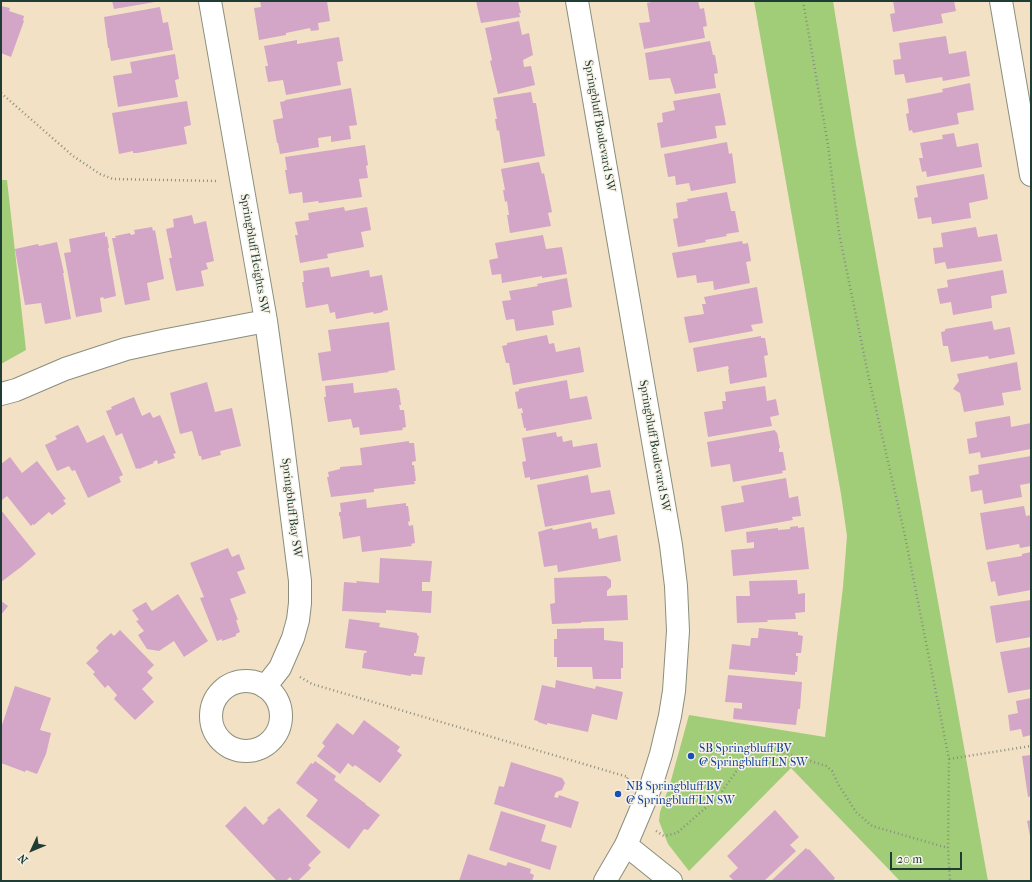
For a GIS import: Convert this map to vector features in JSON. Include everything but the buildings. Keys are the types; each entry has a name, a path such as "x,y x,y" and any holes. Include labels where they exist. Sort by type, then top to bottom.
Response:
{"street":[{"name":"Springbluff Heights SW","path":"6,396 65,369 126,349 266,321 210,1"},
{"name":"Springbluff Boulevard SW","path":"577,1 671,545 676,586 678,631 674,691 661,754 651,786 638,818 626,845 605,881"},
{"path":"1001,1 1031,175"},
{"name":"Springbluff Bay SW","path":"265,687 280,668 290,647 298,620 300,603 300,581 282,430 266,321"},
{"path":"626,845 670,881"}],"path":[{"path":"803,1 828,145 839,233 868,374 905,536 949,759 948,848 950,881"},
{"path":"1,93 74,156 100,174 113,179 241,181"},
{"path":"280,668 312,684 628,777 625,785"},
{"path":"638,818 664,836 676,833 718,797 738,769 751,742 826,766 832,771 838,784 856,812 872,826 948,848"},
{"path":"949,759 1031,746"}],"green space":[{"path":"754,1 833,1 856,144 988,881 900,881 791,768 689,871 668,844 659,821 660,812 670,784 689,715 825,737 843,587 847,536 841,494"},
{"path":"1,180 7,180 26,350 1,364"}],"place":[{"name":"SB Springbluff BV @ Springbluff LN SW","path":"691,756"},
{"name":"NB Springbluff BV @ Springbluff LN SW","path":"618,794"}]}
